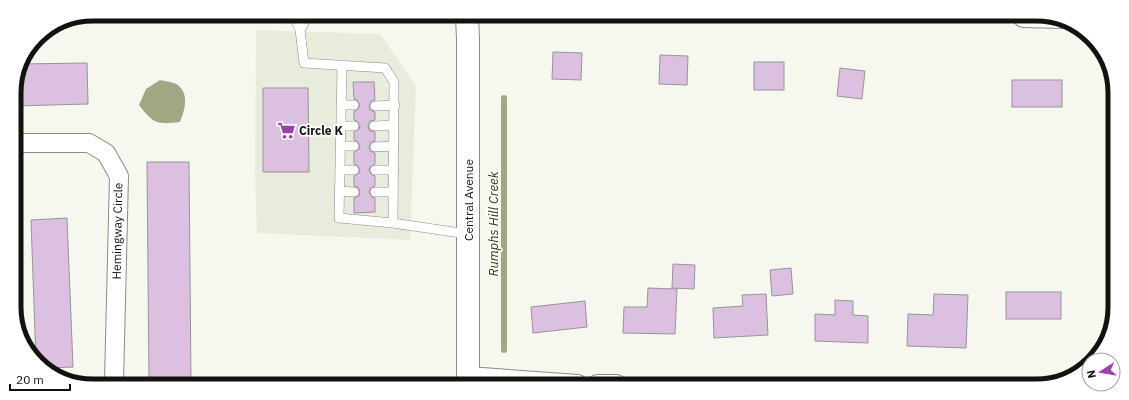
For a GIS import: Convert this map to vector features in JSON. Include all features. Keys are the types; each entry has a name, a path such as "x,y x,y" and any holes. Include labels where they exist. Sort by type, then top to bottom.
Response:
{"street":[{"name":"Central Avenue","path":"467,21 468,379"},
{"name":"Hemingway Circle","path":"21,143 88,143 106,153 118,176 114,379"}],"lane":[{"path":"296,21 300,30 304,64 385,68 394,82 393,223"},
{"path":"300,30 305,21"},
{"path":"342,66 339,218 393,223 467,234"},
{"path":"341,105 354,105"},
{"path":"375,106 395,105"},
{"path":"374,126 394,125"},
{"path":"341,126 354,126"},
{"path":"340,146 354,146"},
{"path":"375,147 394,146"},
{"path":"340,170 354,170"},
{"path":"375,170 394,170"},
{"path":"340,191 354,192"},
{"path":"375,192 393,192"}],"shaded area":[{"path":"256,30 380,34 416,86 410,240 257,233 255,173"},
{"path":"160,80 176,84 180,87 185,96 185,107 180,122 160,123 148,116 139,105 146,89"}],"building":[{"path":"553,52 582,53 581,80 552,79"},
{"path":"660,55 688,56 687,85 659,84"},
{"path":"754,62 784,62 784,90 754,90"},
{"path":"87,63 88,104 21,106 21,88 23,74 27,64"},
{"path":"840,68 865,71 862,99 837,96"},
{"path":"1012,80 1062,80 1062,107 1012,107"},
{"name":"Circle K","path":"353,82 374,82 375,100 371,101 369,106 370,110 375,112 375,120 370,121 368,126 369,130 375,132 375,141 371,142 369,147 370,151 375,153 375,164 370,167 369,170 372,175 375,176 375,186 370,189 369,192 372,197 375,198 375,212 354,213 354,198 359,196 360,192 358,187 354,186 354,176 359,173 360,170 357,165 354,164 354,152 359,149 360,146 357,141 354,140 354,132 359,129 360,126 357,121 354,120 354,111 357,110 360,105 357,100 354,99"},
{"name":"Circle K","path":"263,88 308,88 309,172 263,172"},
{"path":"147,162 189,162 191,379 149,379"},
{"path":"67,218 73,367 54,368 45,361 36,351 31,220"},
{"path":"673,264 695,265 694,289 672,288"},
{"path":"791,268 793,294 772,296 770,270"},
{"path":"648,288 677,289 675,334 623,333 624,307 647,307"},
{"path":"1006,292 1061,292 1061,319 1006,319"},
{"path":"766,294 768,335 714,338 713,308 743,306 742,295"},
{"path":"934,294 968,295 966,348 907,346 908,314 933,315"},
{"path":"835,300 853,301 853,315 868,316 868,343 815,341 815,314 835,315"},
{"path":"585,301 587,327 533,333 531,307"}],"waterway":[{"name":"Rumphs Hill Creek","path":"504,98 504,350"}],"place":[{"name":"Circle K","path":"286,130"}]}
